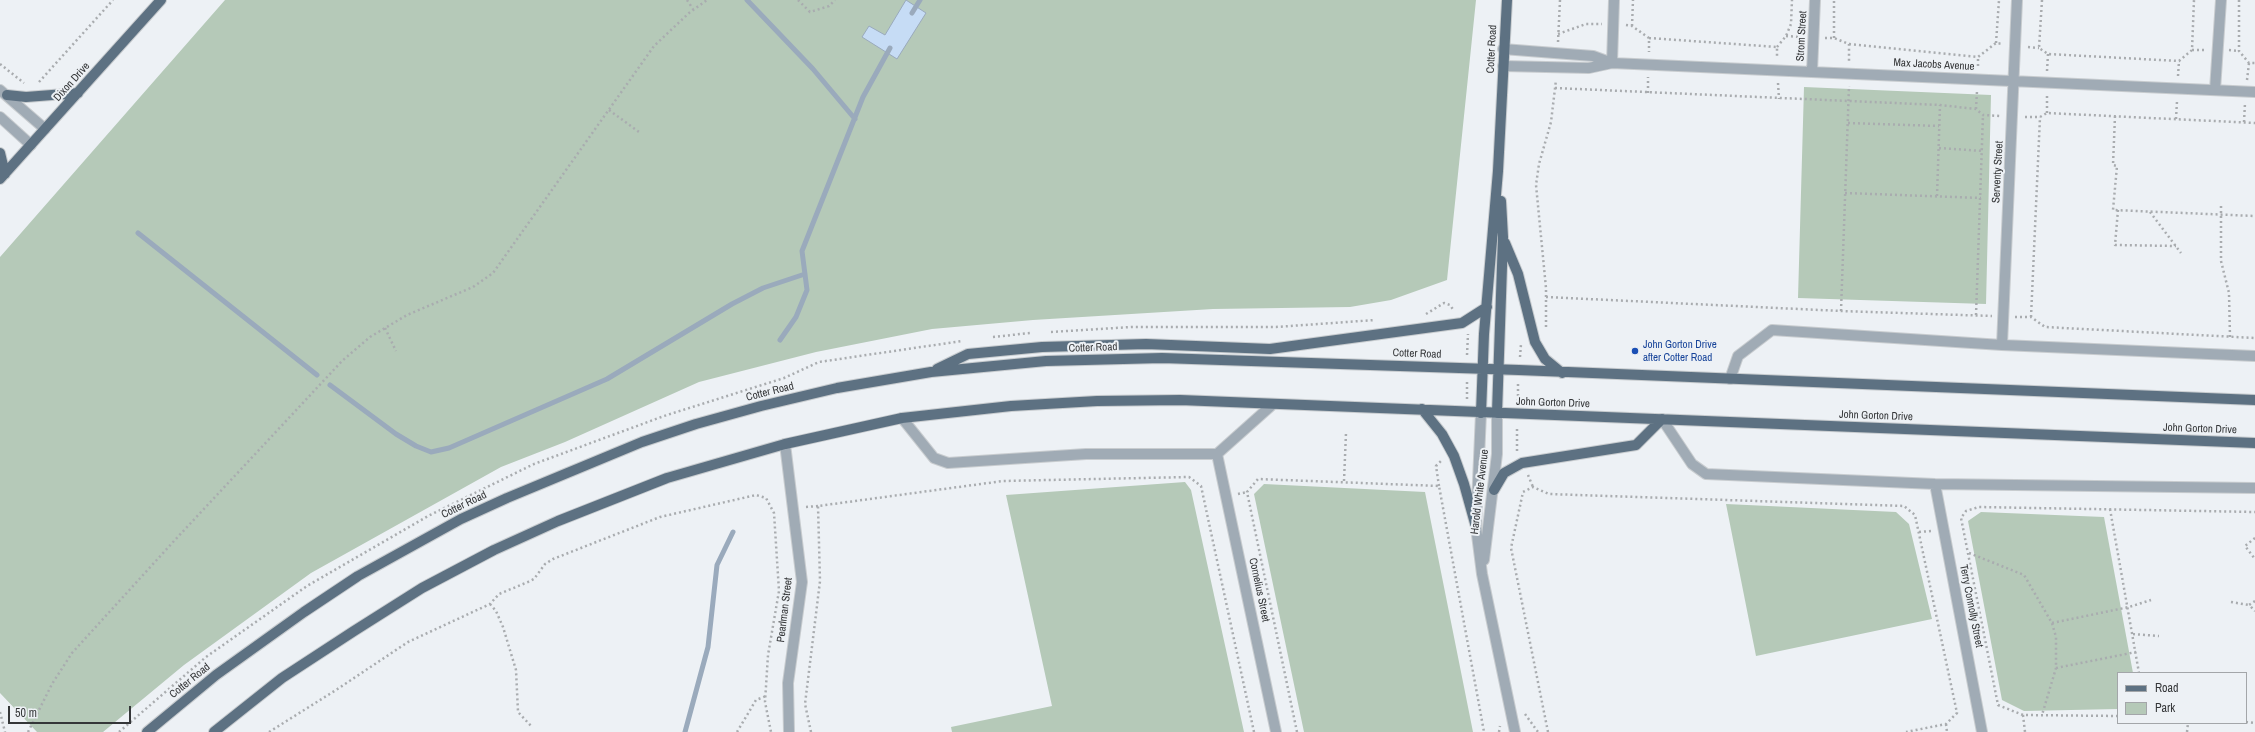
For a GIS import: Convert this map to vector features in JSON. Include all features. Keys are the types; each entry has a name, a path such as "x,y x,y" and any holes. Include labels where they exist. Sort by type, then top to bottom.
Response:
{"main road":[{"name":"Dixon Drive","path":"2,177 161,0"},
{"name":"Cotter Road","path":"1481,413 1482,369 1498,171 1507,0"},
{"path":"3,93 78,93"},
{"path":"0,153 2,177"},
{"name":"Cotter Road","path":"1497,413 1503,237 1498,171"},
{"path":"1503,237 1518,274 1535,342 1545,359 1562,373"},
{"path":"931,372 968,354 1042,347 1146,344 1270,349 1462,323 1487,307"},
{"name":"Cotter Road","path":"147,732 216,676 304,612 358,576 461,519 507,498 628,447 696,424 829,390 931,372 1046,362 1155,358 1499,369"},
{"path":"1499,369 1562,373 2255,400"},
{"path":"214,732 282,678 354,631 422,588 494,550 558,521 661,480 785,444 902,418 1011,406 1097,401 1180,400 1497,413"},
{"path":"1422,409 1442,434 1454,456 1464,484 1476,527"},
{"name":"John Gorton Drive","path":"1497,413 2255,443"},
{"path":"1494,490 1504,473 1522,463 1636,445 1662,419"}],"street":[{"path":"1612,63 1614,0"},
{"name":"Strom Street","path":"1812,72 1815,0"},
{"name":"Serventy Street","path":"2002,345 2017,0"},
{"path":"2215,90 2221,0"},
{"name":"Max Jacobs Avenue","path":"1504,50 1593,56 1612,63"},
{"name":"Max Jacobs Avenue","path":"1503,66 1589,68 1612,63 2255,92"},
{"path":"3,93 45,129"},
{"path":"0,117 31,144"},
{"path":"1730,379 1738,356 1772,330 2002,345 2255,356"},
{"path":"902,418 934,458 948,463 1086,454 1217,454 1273,404"},
{"name":"Harold White Avenue","path":"1481,413 1476,527 1482,574 1515,732"},
{"name":"Harold White Avenue","path":"1482,574 1498,454 1497,413"},
{"path":"1662,419 1692,464 1706,474 1935,484 2255,488"},
{"name":"Pearlman Street","path":"785,444 802,582 788,683 789,732"},
{"name":"Cornelius Street","path":"1217,454 1276,732"},
{"name":"Terry Connolly Street","path":"1935,484 1982,732"}],"path":[{"path":"0,64 29,94 113,0"},
{"path":"687,0 693,9"},
{"path":"28,732 63,665 82,641 322,382 358,347 385,328 407,315 473,288 493,273 654,46 693,9 706,0"},
{"path":"798,0 810,12 829,6 835,0"},
{"path":"1558,54 1560,0"},
{"path":"1632,26 1633,0"},
{"path":"1779,99 1777,46 1786,36 1791,24 1792,0"},
{"path":"1834,0 1834,38 1849,44 1978,57 1996,43 1998,0"},
{"path":"2042,0 2039,48 2048,54 2179,61 2192,50 2194,0"},
{"path":"2240,0 2239,51 2249,63 2255,63"},
{"path":"1558,34 1586,24 1613,24"},
{"path":"1649,38 1777,46"},
{"path":"1841,311 1850,74 1849,44"},
{"path":"1546,328 1546,297 1536,184 1539,164 1551,122 1557,68"},
{"path":"1555,88 1940,105 1976,109 1983,115 1983,151 1976,315"},
{"path":"1937,196 1940,105"},
{"path":"609,110 638,132"},
{"path":"2255,123 2047,113 2040,117 2031,317 2045,327 2255,338"},
{"path":"2115,116 2113,165 2117,166 2113,210 2255,216"},
{"path":"1848,123 1940,126"},
{"path":"1939,148 1983,151"},
{"path":"1845,193 1981,198"},
{"path":"2221,206 2221,261 2229,293 2230,337"},
{"path":"2118,210 2115,245 2176,246"},
{"path":"2149,212 2181,253"},
{"path":"1546,297 1841,311 2003,316"},
{"path":"385,328 396,351"},
{"path":"1467,412 1468,334"},
{"path":"1517,455 1521,342"},
{"path":"1344,481 1346,433"},
{"path":"1442,460 1436,466 1439,486 1484,732"},
{"path":"811,732 805,704 820,581 818,506 1003,481 1189,477 1201,486 1254,732"},
{"path":"1298,732 1247,492 1258,478 1439,486"},
{"path":"1548,732 1511,548 1523,492 1533,487 1549,494 1904,506 1915,515 1957,713 1946,724 1906,732"},
{"path":"269,732 408,642 490,604 500,594 534,579 544,564 553,559 660,517 756,495 766,498 774,513 779,591 768,655 765,702 771,732"},
{"path":"2117,716 2023,715 1998,705 1961,518 1966,511 1979,507 2255,512"},
{"path":"2110,510 2129,607 2139,672"},
{"path":"2255,538 2245,546 2255,559"},
{"path":"1968,552 2024,576 2052,623 2056,637 2056,668 2042,715"},
{"path":"2052,623 2129,607 2151,600"},
{"path":"2249,605 2255,601"},
{"path":"2231,602 2249,605 2255,611"},
{"path":"490,604 496,611 503,627 516,670 518,712 532,728"},
{"path":"2133,634 2159,636"},
{"path":"2056,668 2136,652"},
{"path":"737,732 756,700 766,696"},
{"path":"0,712 5,732"},
{"path":"2023,715 2025,732"},
{"path":"1946,724 1947,732"}],"green space":[{"path":"225,0 1476,0 1447,280 1391,300 1350,307 1213,309 1033,320 932,329 816,352 699,382 565,442 501,467 311,573 184,665 103,732 37,732 0,693 0,257"},
{"path":"1804,87 1991,95 1986,304 1798,298"},
{"path":"1185,482 1191,490 1244,732 952,732 951,727 1052,706 1006,495"},
{"path":"1264,484 1425,492 1473,732 1304,732 1254,494"},
{"path":"1726,504 1896,512 1909,524 1932,619 1756,656"},
{"path":"1981,512 2104,517 2133,672 2117,672 2117,709 2024,711 2002,700 1968,521"}],"water":[{"path":"906,0 926,13 897,59 862,37 869,26 885,35"}],"waterway":[{"path":"747,0 813,69 855,119"},
{"path":"912,13 920,0"},
{"path":"780,340 796,317 807,290 802,251 863,97 890,48"},
{"path":"138,233 317,375"},
{"path":"330,385 396,434 416,446 431,452 449,448 607,379 732,304 763,288 805,274"},
{"path":"685,732 708,647 717,565 733,532"}],"place":[{"name":"John Gorton Drive after Cotter Road","path":"1635,351"}]}
